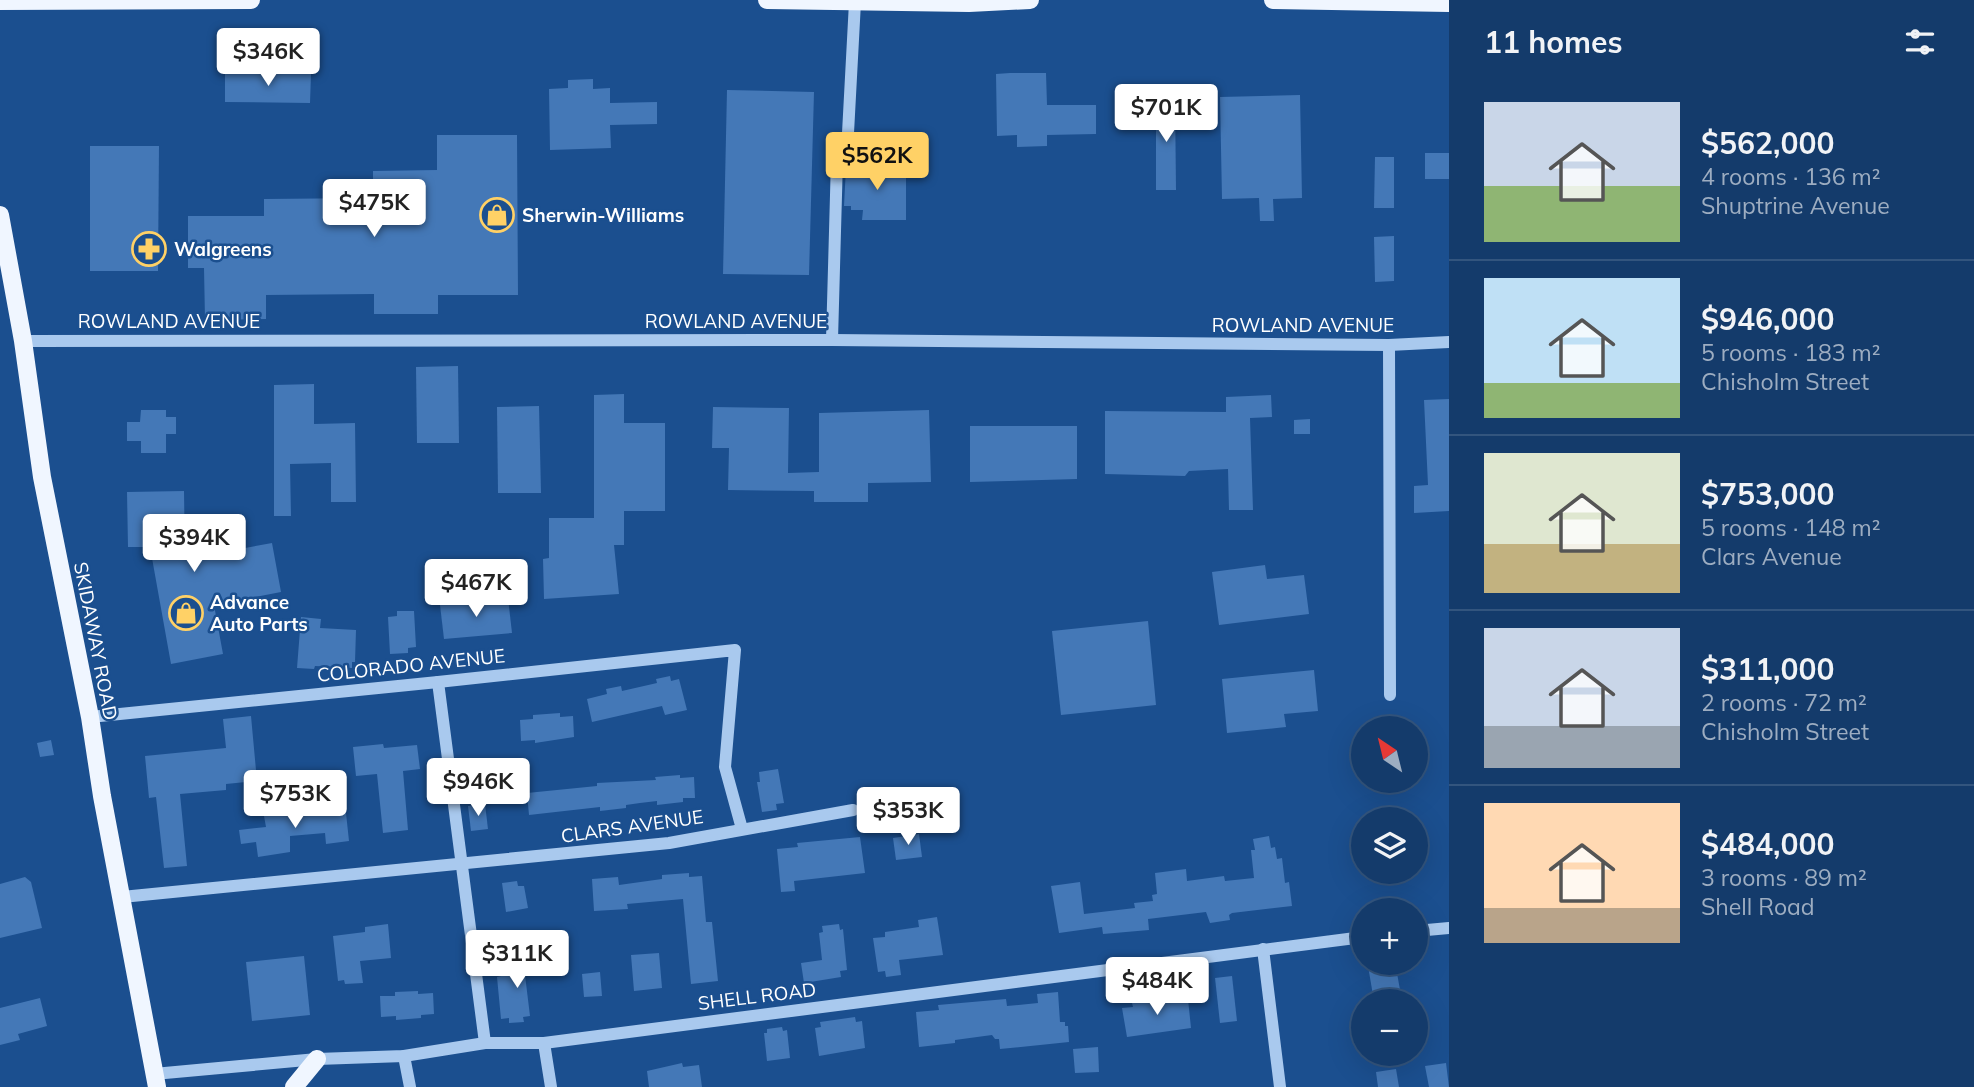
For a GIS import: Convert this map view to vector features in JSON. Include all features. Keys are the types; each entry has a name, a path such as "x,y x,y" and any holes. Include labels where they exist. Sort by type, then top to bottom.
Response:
{"main road":[{"path":"0,1 251,0"},
{"path":"767,0 969,3 1030,0"},
{"path":"1273,0 1449,3"},
{"name":"SKIDAWAY ROAD","path":"0,215 23,341 42,477 90,717 155,1080"},
{"path":"294,1087 317,1059"}],"street":[{"path":"832,340 836,159 848,133 856,2"},
{"name":"ROWLAND AVENUE","path":"23,341 832,340 1389,345 1449,342"},
{"path":"1389,345 1390,695"},
{"name":"COLORADO AVENUE","path":"90,717 735,650 726,767 742,829"},
{"path":"438,682 485,1043"},
{"name":"CLARS AVENUE","path":"122,897 669,843 852,810"},
{"path":"1428,930 1449,928"},
{"name":"SHELL ROAD","path":"155,1080 317,1059 404,1056 485,1043 544,1043 1351,938"},
{"path":"1263,949 1280,1087"},
{"path":"544,1043 551,1087"},
{"path":"404,1056 410,1087"}],"building":[{"path":"225,73 311,74 310,103 225,102"},
{"path":"1046,73 1047,105 1096,105 1096,134 1047,135 1047,146 1017,147 1017,135 997,136 996,74"},
{"path":"593,79 593,89 610,88 610,103 657,102 657,124 610,125 611,148 550,150 549,89 568,88 568,80"},
{"path":"727,90 814,92 809,275 723,274"},
{"path":"1300,95 1302,198 1273,199 1274,221 1260,221 1259,198 1222,199 1220,97"},
{"path":"1156,98 1175,98 1176,190 1156,190"},
{"path":"437,135 517,135 518,295 438,295 438,314 374,314 374,294 266,295 266,319 205,320 204,268 188,268 188,216 264,216 264,199 373,198 373,171 437,170"},
{"name":"Walgreens","path":"90,146 159,146 158,271 90,271"},
{"path":"1425,153 1449,153 1449,179 1425,179"},
{"path":"1375,157 1394,157 1394,208 1374,208"},
{"path":"846,167 906,167 906,220 862,220 863,210 851,210 851,206 844,206"},
{"path":"1394,236 1394,281 1375,282 1374,237"},
{"path":"458,366 459,443 417,443 416,367"},
{"path":"314,384 314,424 355,423 356,502 331,502 331,463 290,464 291,516 274,516 274,385"},
{"path":"624,394 624,423 665,423 665,511 624,511 624,545 614,545 619,594 544,599 543,559 549,558 549,518 594,518 594,395"},
{"path":"1271,395 1272,417 1250,418 1253,510 1229,510 1228,469 1189,471 1185,476 1105,474 1105,411 1226,412 1226,397"},
{"path":"1449,399 1449,511 1414,513 1414,486 1428,485 1424,400"},
{"path":"539,406 541,493 498,493 497,407"},
{"path":"713,407 789,408 788,473 819,472 819,413 929,410 931,482 868,483 868,502 814,502 814,491 728,490 729,448 712,448"},
{"path":"141,410 166,410 166,417 176,417 176,434 166,434 166,453 141,453 141,441 127,441 127,422 140,422"},
{"path":"1310,419 1310,434 1294,434 1294,420"},
{"path":"970,426 1077,426 1077,479 970,482"},
{"path":"184,491 185,559 272,543 281,592 214,605 223,654 171,664 150,547 128,547 127,492"},
{"path":"1265,565 1267,579 1304,575 1309,614 1219,625 1212,572"},
{"path":"508,598 512,633 444,639 440,605"},
{"path":"397,611 414,611 416,647 408,648 408,653 390,654 388,617 397,616"},
{"path":"301,617 321,619 320,628 356,630 355,662 352,662 352,668 297,668"},
{"path":"1148,621 1156,705 1061,715 1052,631"},
{"path":"1314,670 1318,711 1284,714 1286,727 1227,733 1222,679"},
{"path":"670,676 671,681 679,679 687,710 665,715 662,706 592,722 587,699 607,694 606,689 621,686 622,691 657,683 656,679"},
{"path":"560,713 560,717 573,716 574,737 535,743 535,740 521,741 520,720 533,719 533,715"},
{"path":"251,716 257,781 226,784 226,790 180,794 187,866 164,868 156,797 149,798 145,756 226,748 223,719"},
{"path":"51,740 54,755 40,757 37,743"},
{"path":"383,744 384,748 417,745 420,769 403,771 408,830 383,833 377,774 356,776 353,747"},
{"path":"778,769 784,803 776,804 777,810 762,812 757,782 760,782 759,772"},
{"path":"680,775 680,778 694,777 695,798 683,798 683,802 657,805 657,801 640,803 626,805 626,808 600,811 600,807 529,815 527,793 597,786 597,783 656,780 655,777"},
{"path":"485,804 488,829 471,831 468,806"},
{"path":"315,805 316,814 346,813 349,841 326,844 325,833 290,836 290,852 258,857 256,842 241,844 239,830 266,827 264,816 293,812 292,808"},
{"path":"919,834 922,857 896,860 893,838"},
{"path":"1269,836 1277,859 1282,858 1285,883 1289,882 1292,906 1232,913 1229,915 1230,920 1210,923 1206,912 1148,919 1149,930 1103,934 1102,927 1059,933 1051,886 1080,882 1084,914 1135,908 1134,903 1153,901 1152,895 1157,894 1155,873 1186,869 1187,881 1224,876 1225,881 1254,878 1251,850 1255,850 1253,839"},
{"path":"860,837 865,873 794,881 795,891 781,892 777,849 798,847 797,843"},
{"path":"689,873 689,877 702,876 706,922 712,922 718,981 691,984 683,899 627,904 628,909 594,911 592,879 618,877 619,885 662,879 662,875"},
{"path":"25,877 31,882 42,928 0,938 0,884"},
{"path":"517,881 518,886 524,886 528,908 506,912 502,883"},
{"path":"937,917 943,955 899,960 901,975 886,977 885,971 878,972 873,938 885,937 885,932 919,927 918,920"},
{"path":"388,924 391,958 360,961 363,983 345,984 344,980 338,981 333,936 365,932 365,927"},
{"path":"839,924 840,930 843,929 847,970 840,971 841,977 804,983 801,963 822,960 819,933 823,932 822,926"},
{"path":"659,953 662,988 634,991 631,955"},
{"path":"304,956 310,1015 252,1021 246,962"},
{"path":"540,957 541,974 525,975 530,1016 523,1017 524,1022 509,1023 509,1018 501,1019 497,977 519,972 518,958"},
{"path":"600,972 602,996 584,997 582,974"},
{"path":"1370,975 1397,975 1400,989 1372,989"},
{"path":"1232,976 1237,1021 1220,1023 1215,978"},
{"path":"418,991 418,994 433,993 434,1014 396,1020 396,1016 381,1017 380,996"},
{"path":"1058,992 1060,1022 1065,1022 1065,1026 1068,1026 1069,1042 1000,1049 999,1039 992,1035 919,1047 916,1012 939,1010 938,1005 1006,999 1007,1006 1038,1003 1037,994"},
{"path":"1177,997 1177,1000 1188,999 1191,1028 1127,1037 1122,1008 1133,1007 1132,1003"},
{"path":"40,998 47,1026 18,1034 20,1040 0,1045 0,1008"},
{"path":"855,1017 856,1022 862,1021 865,1048 819,1056 815,1028 821,1027 820,1022"},
{"path":"782,1027 783,1031 787,1030 790,1058 767,1061 764,1033 767,1033 767,1029"},
{"path":"1098,1047 1099,1072 1075,1073 1073,1049"},
{"path":"682,1063 683,1067 699,1065 702,1087 649,1087 647,1071"},
{"path":"1446,1063 1449,1087 1429,1087 1425,1066"},
{"path":"1396,1069 1399,1087 1378,1087 1376,1072"}],"place":[{"name":"Sherwin-Williams","path":"497,215"},
{"name":"Walgreens","path":"149,249"},
{"name":"Advance Auto Parts","path":"186,613"}]}
